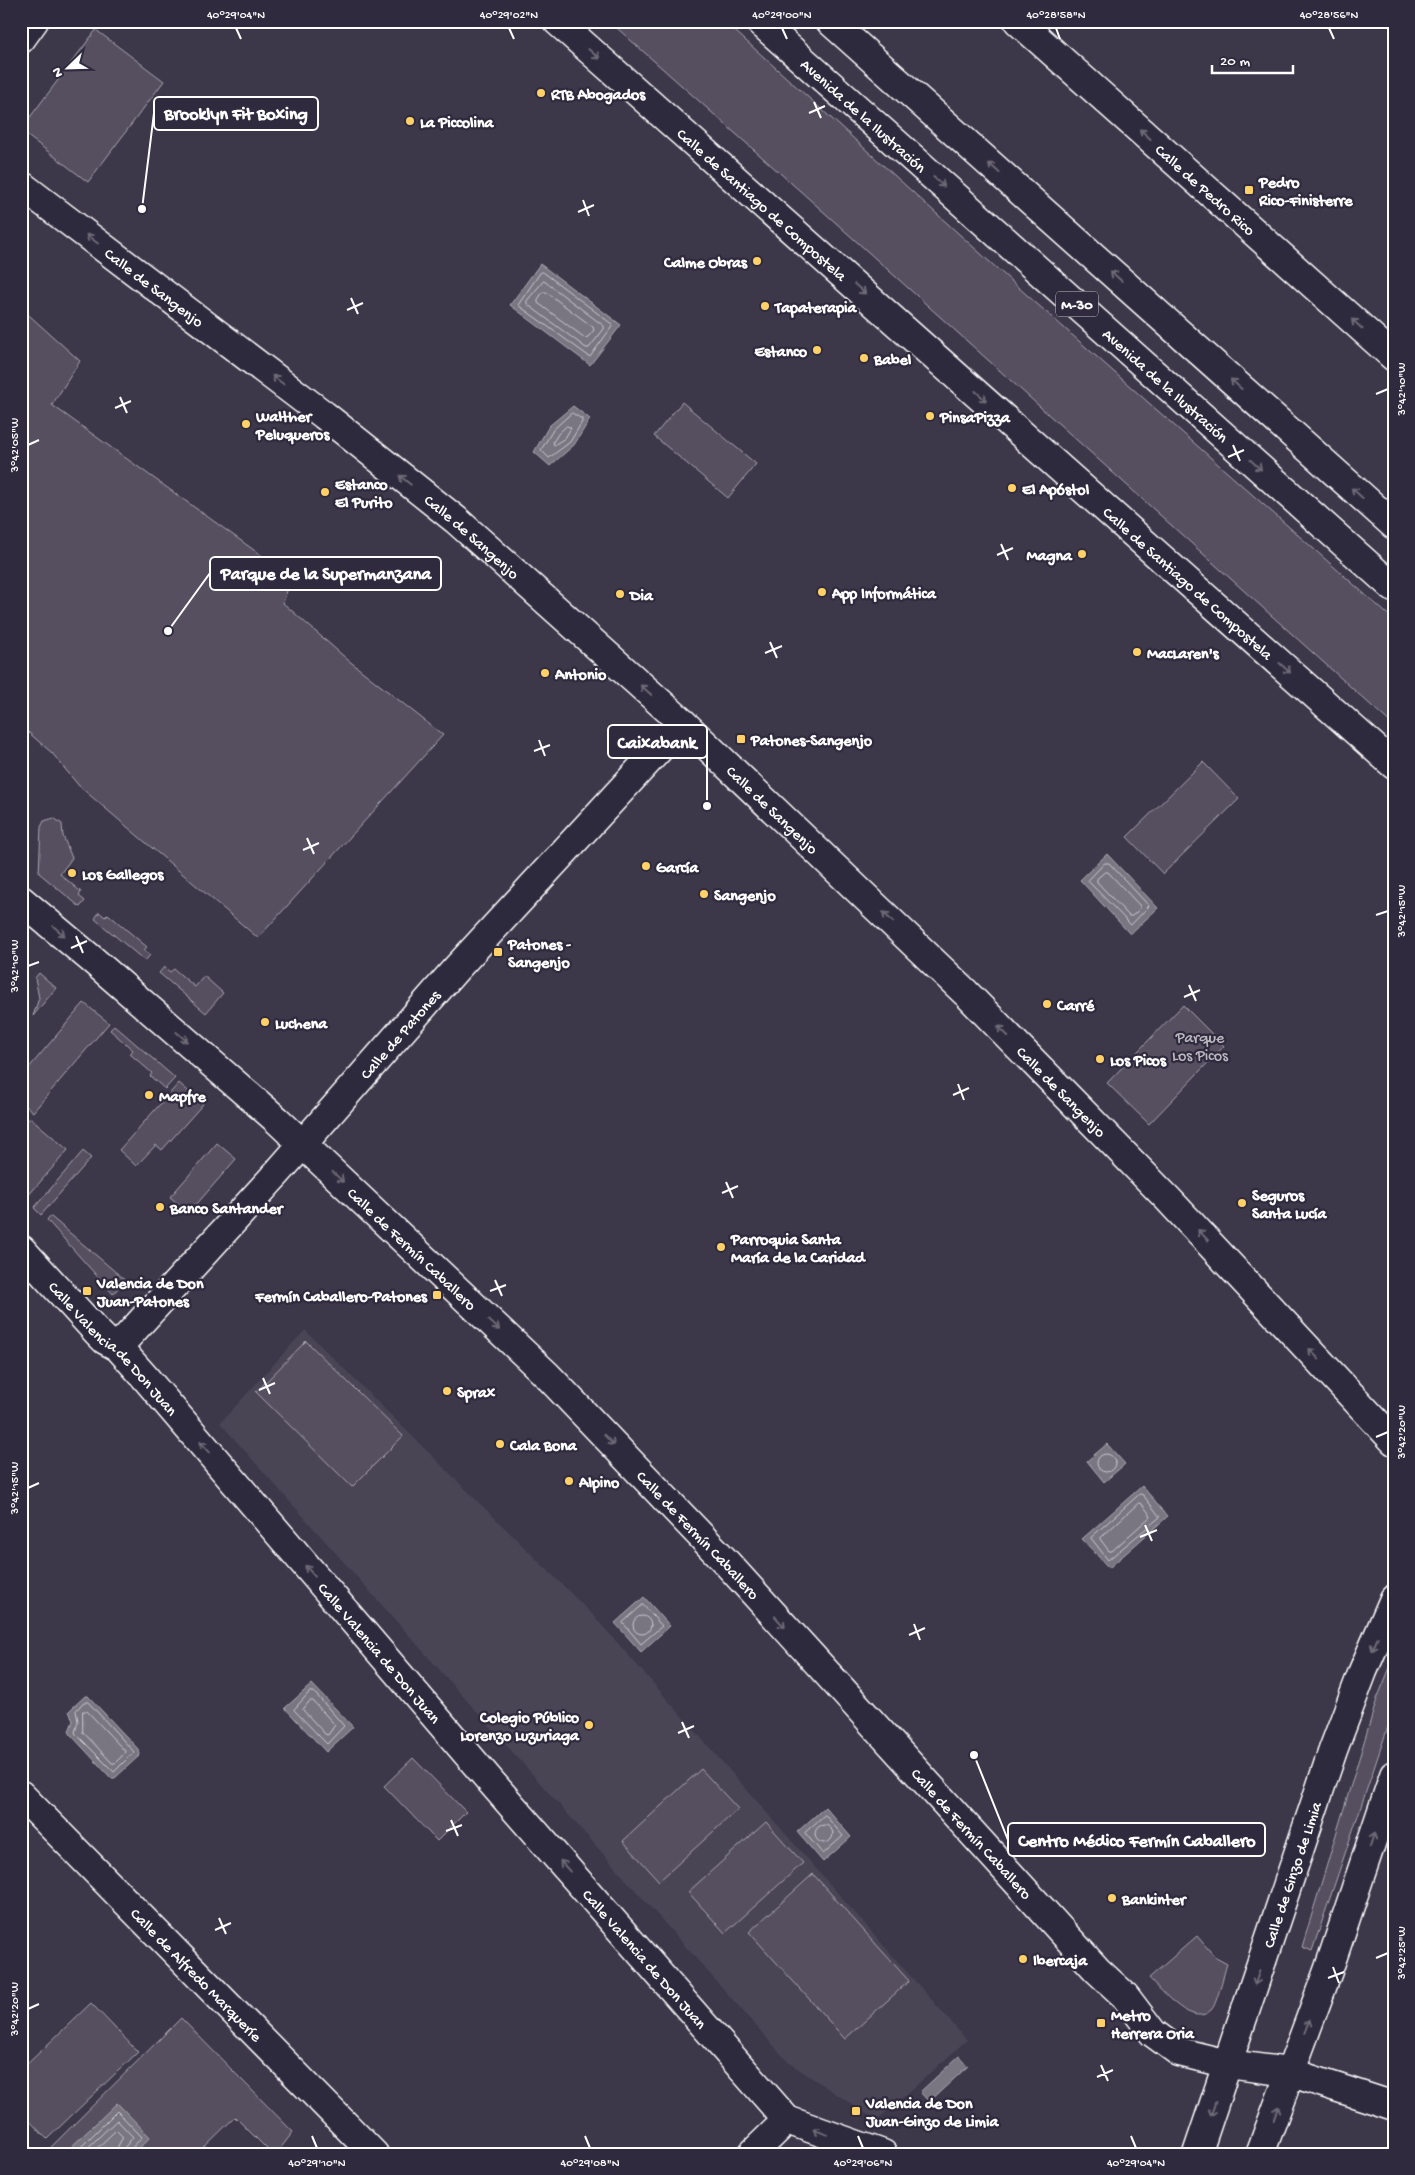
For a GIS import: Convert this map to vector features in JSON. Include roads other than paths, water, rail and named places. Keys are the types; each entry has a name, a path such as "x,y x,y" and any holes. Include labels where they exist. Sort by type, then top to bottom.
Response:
{"main road":[{"path":"21,39 34,21"},
{"name":"Calle de Santiago de Compostela","path":"557,21 973,388 1394,765"},
{"name":"Avenida de la Ilustración","path":"759,21 1394,588"},
{"name":"M-30","path":"830,21 1394,525"},
{"name":"Calle de Pedro Rico","path":"1018,21 1394,357"},
{"name":"Calle de Sangenjo","path":"21,185 324,415 456,520 683,722 966,992 1168,1199 1394,1441"},
{"name":"Calle de Patones","path":"118,1347 303,1144 455,970 683,722"},
{"name":"Calle de Fermín Caballero","path":"21,900 95,962 303,1144 547,1375 725,1561 1090,1962 1125,1996 1153,2033 1179,2052 1228,2064 1289,2072 1394,2106"},
{"name":"Calle Valencia de Don Juan","path":"21,1248 97,1332 105,1340 118,1347 492,1783 787,2120 883,2154"},
{"name":"Calle de Ginzo de Limia","path":"1197,2154 1333,1750 1394,1599"},
{"path":"1260,2154 1328,1971 1394,1775"},
{"name":"Calle de Alfredo Marqueríe","path":"21,1795 374,2154"},
{"path":"752,2154 787,2120"}],"water":[{"path":"540,264 621,325 590,365 510,305"},
{"path":"573,406 590,419 574,445 550,466 534,452 549,426"},
{"path":"1107,854 1158,908 1130,934 1080,880"},
{"path":"1107,1444 1125,1464 1104,1482 1087,1461"},
{"path":"1142,1486 1168,1516 1109,1568 1082,1539"},
{"path":"644,1597 670,1626 641,1652 615,1623"},
{"path":"312,1684 353,1727 326,1752 285,1708"},
{"path":"85,1696 88,1696 139,1750 140,1755 115,1778 111,1778 69,1731 73,1721 69,1711"},
{"path":"825,1807 851,1837 823,1862 797,1832"},
{"path":"959,2056 968,2066 929,2102 920,2092"},
{"path":"117,2103 150,2137 134,2154 70,2154 67,2151"}],"place":[{"name":"RTB Abogados","path":"541,93"},
{"name":"La Piccolina","path":"410,121"},
{"name":"Pedro Rico-Finisterre","path":"1249,190"},
{"name":"Brooklyn Fit Boxing","path":"142,209"},
{"name":"Calme Obras","path":"757,261"},
{"name":"Tapaterapia","path":"765,306"},
{"name":"Estanco","path":"817,350"},
{"name":"Babel","path":"864,358"},
{"name":"PinsaPizza","path":"930,416"},
{"name":"Walther Peluqueros","path":"246,424"},
{"name":"El Apóstol","path":"1012,488"},
{"name":"Estanco El Purito","path":"325,492"},
{"name":"Magna","path":"1082,554"},
{"name":"App Informática","path":"822,592"},
{"name":"Dia","path":"620,594"},
{"name":"Parque de la Supermanzana","path":"168,631"},
{"name":"MacLaren's","path":"1137,652"},
{"name":"Antonio","path":"545,673"},
{"name":"Patones-Sangenjo","path":"741,739"},
{"name":"Caixabank","path":"707,806"},
{"name":"García","path":"646,866"},
{"name":"Los Gallegos","path":"72,873"},
{"name":"Sangenjo","path":"704,894"},
{"name":"Patones - Sangenjo","path":"498,952"},
{"name":"Carré","path":"1047,1004"},
{"name":"Luchena","path":"265,1022"},
{"name":"Los Picos","path":"1100,1059"},
{"name":"Mapfre","path":"149,1095"},
{"name":"Seguros Santa Lucía","path":"1242,1203"},
{"name":"Banco Santander","path":"160,1207"},
{"name":"Parroquia Santa María de la Caridad","path":"721,1247"},
{"name":"Valencia de Don Juan-Patones","path":"87,1291"},
{"name":"Fermín Caballero-Patones","path":"437,1295"},
{"name":"Sprax","path":"447,1391"},
{"name":"Cala Bona","path":"500,1444"},
{"name":"Alpino","path":"569,1481"},
{"name":"Colegio Público Lorenzo Luzuriaga","path":"589,1725"},
{"name":"Centro Médico Fermín Caballero","path":"974,1755"},
{"name":"Bankinter","path":"1112,1898"},
{"name":"Ibercaja","path":"1023,1959"},
{"name":"Metro Herrera Oria","path":"1101,2023"},
{"name":"Valencia de Don Juan-Ginzo de Limia","path":"856,2111"}],"park label":[{"name":"Parque Los Picos","path":"1200,1045"}]}
